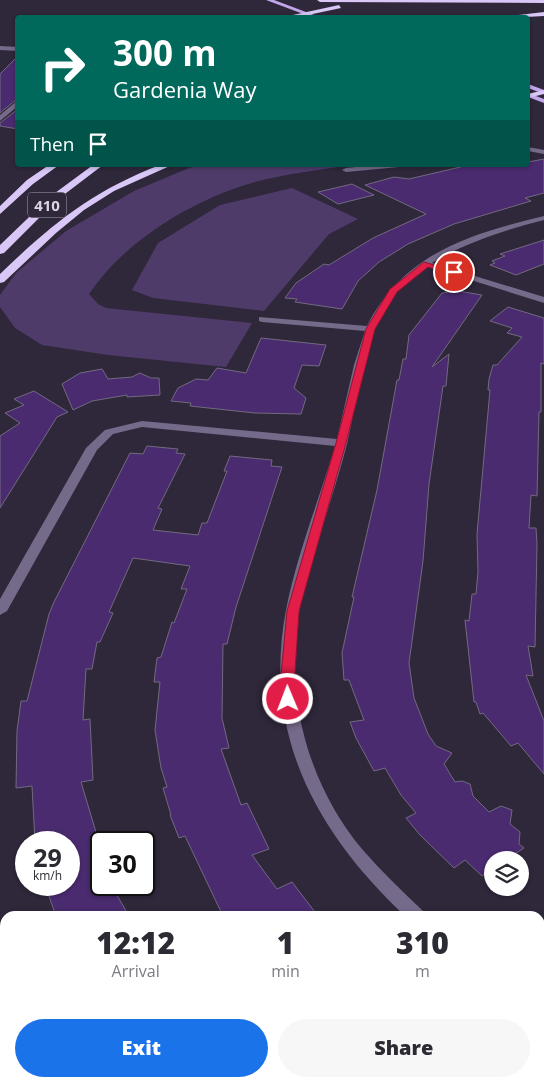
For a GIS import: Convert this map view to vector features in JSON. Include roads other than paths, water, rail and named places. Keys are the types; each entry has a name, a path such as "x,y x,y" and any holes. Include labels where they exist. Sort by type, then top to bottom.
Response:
{"highway":[{"path":"320,0 399,2 544,1"},
{"path":"296,15 399,2"},
{"path":"530,16 544,14"},
{"path":"530,23 544,22"},
{"path":"530,95 544,92"},
{"path":"30,182 42,167"},
{"name":"410","path":"0,211 30,182 52,167"},
{"name":"410","path":"0,251 54,198 96,167"},
{"path":"0,280 65,220 86,205 111,189 163,167"}],"main road":[{"path":"269,0 312,15"},
{"path":"282,0 322,15"},
{"path":"530,87 544,92"},
{"path":"530,96 544,101"}],"street":[{"path":"0,48 15,49"},
{"path":"0,119 15,105"},
{"path":"530,149 544,152"},
{"path":"346,170 378,167"},
{"path":"412,911 365,863 331,817 314,787 304,762 289,713 286,686 293,611 341,443 370,329 393,290 426,264 476,238 544,218"},
{"path":"426,264 544,300"},
{"path":"262,319 370,329"},
{"path":"0,611 92,448 109,432 142,424 341,443"}]}
